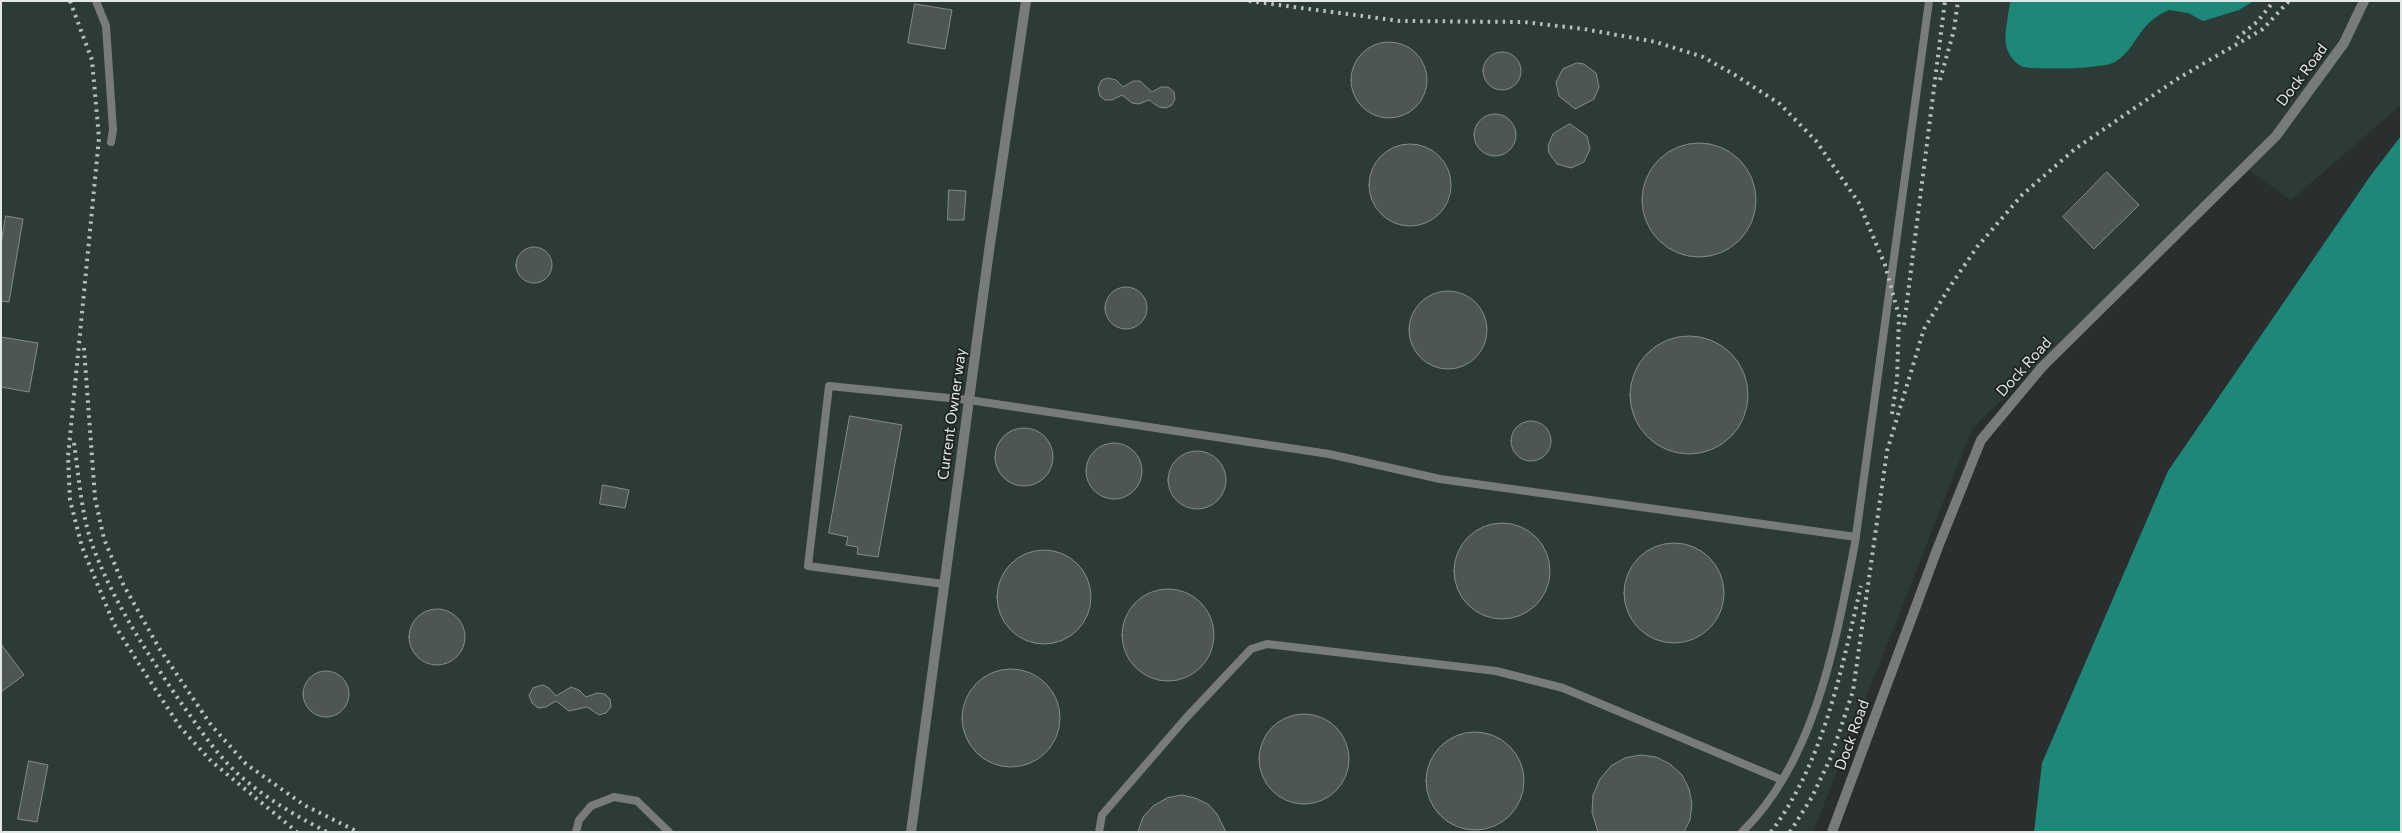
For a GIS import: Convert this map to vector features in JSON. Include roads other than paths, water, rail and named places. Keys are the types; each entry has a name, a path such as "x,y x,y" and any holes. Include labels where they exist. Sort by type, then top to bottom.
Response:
{"street":[{"name":"Current Owner way","path":"911,832 969,400 1026,1"},
{"name":"Dock Road","path":"1832,832 1934,556 1981,440 2042,367 2276,136 2344,43 2364,1"}],"lane":[{"path":"96,1 106,26 113,130 111,142"},
{"path":"1742,832 1756,819 1782,780 1810,725 1840,616 1856,537 1929,1"},
{"path":"944,584 808,566 829,386 969,400 1329,454 1440,479 1856,537"},
{"path":"1099,832 1102,815 1186,718 1251,649 1267,644 1496,671 1563,688 1782,780"},
{"path":"576,832 579,820 591,806 614,798 637,802 669,832"}],"railway":[{"path":"70,1 92,60 99,138 68,457 70,500 82,547 114,624 180,727 211,761 297,832"},
{"path":"1249,1 1400,21 1524,22 1584,29 1656,42 1703,57 1735,75 1780,104 1816,141 1859,203 1885,265 1899,316 1897,380 1892,414"},
{"path":"1904,325 1945,1"},
{"path":"1940,80 1954,30 1958,1"},
{"path":"2237,38 2257,22 2274,1"},
{"path":"1790,832 1812,797 1831,757 1853,691 1887,451 1924,329 1977,247 2022,195 2075,149 2177,79 2263,29 2289,1"},
{"path":"84,348 95,498 104,539 123,584 159,648 211,725 246,764 304,805 358,832"},
{"path":"74,443 83,507 92,544 109,585 154,663 214,748 238,774 270,799 327,832"},
{"path":"1771,832 1805,776 1817,745 1838,682 1861,586"}]}
